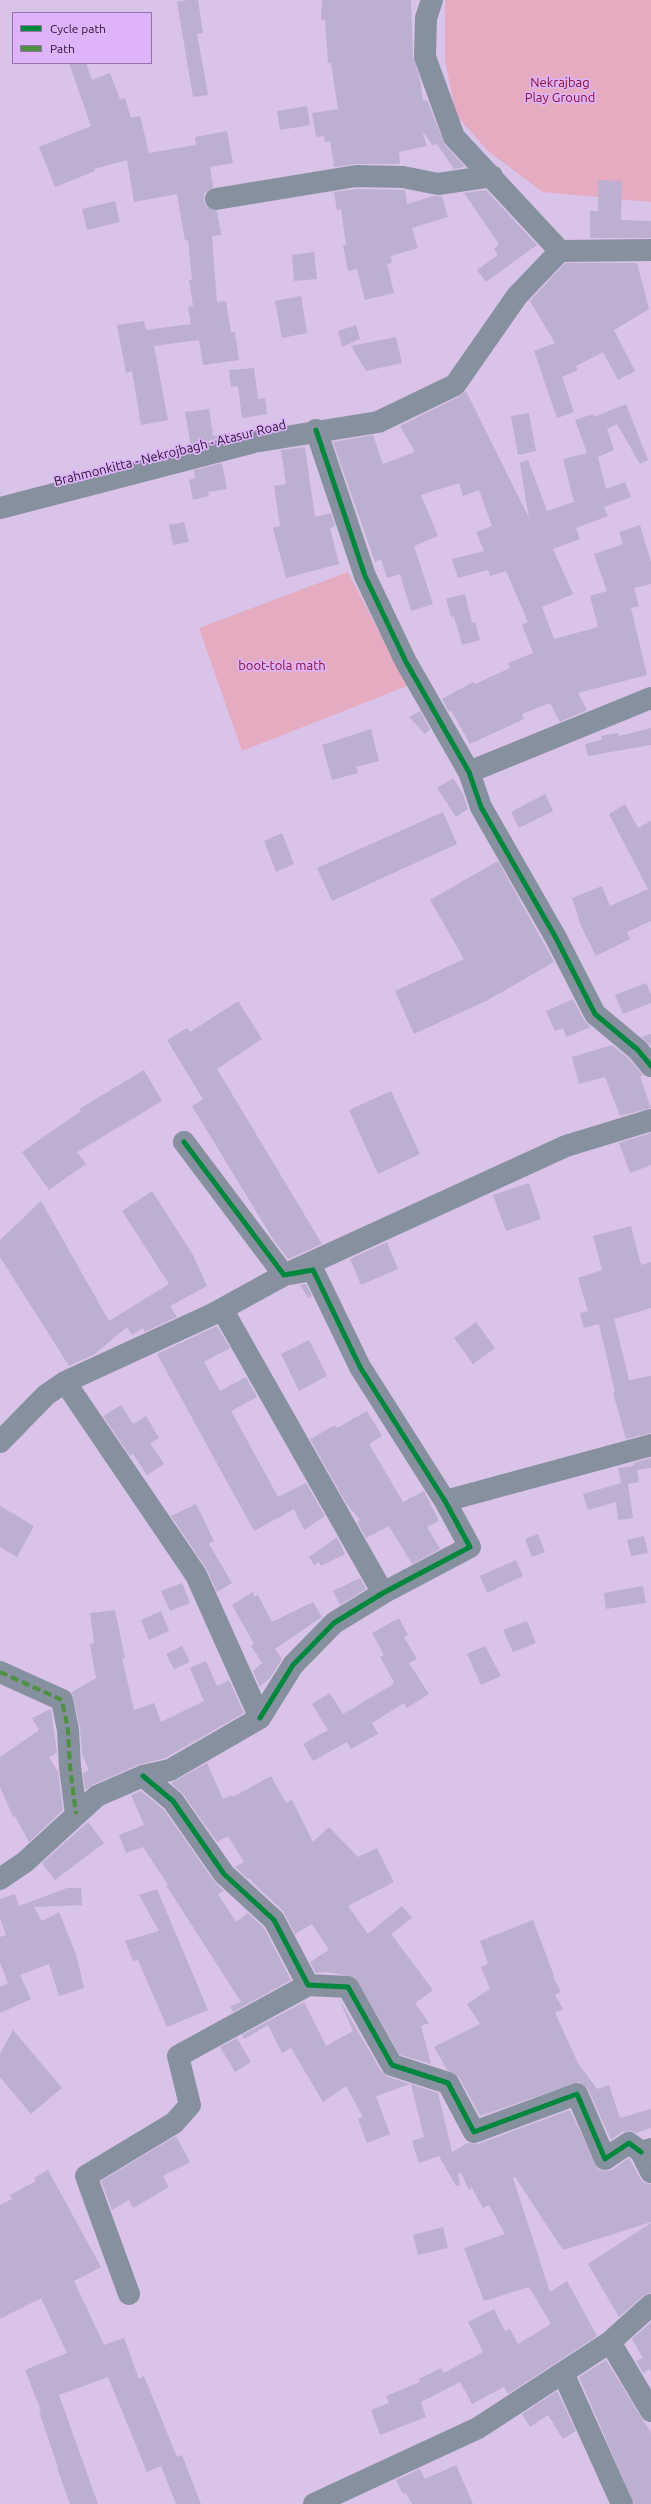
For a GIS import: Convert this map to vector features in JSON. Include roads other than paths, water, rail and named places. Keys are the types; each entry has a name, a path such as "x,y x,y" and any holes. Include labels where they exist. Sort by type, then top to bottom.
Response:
{"street":[{"path":"432,0 426,18 425,57 454,137 492,176 560,251 651,250"},
{"path":"216,199 356,176 403,177 438,184 492,176"},
{"name":"Brahmonkitta - Nekrojbagh - Atasur Road","path":"0,508 254,442 316,430 378,422 455,385 517,296 560,251"},
{"path":"316,430 365,576 406,662 469,772 481,807 556,938 595,1014 638,1050 651,1066"},
{"path":"469,772 651,698"},
{"path":"0,1442 46,1395 65,1382 222,1309 284,1275 566,1146 651,1120"},
{"path":"184,1142 284,1275"},
{"path":"0,1879 25,1862 97,1796 143,1776 170,1770 260,1718 293,1665 329,1628 383,1593 470,1547 445,1501 360,1367 313,1270 284,1275"},
{"path":"222,1309 383,1593"},
{"path":"65,1382 196,1575 260,1718"},
{"path":"445,1501 651,1446"},
{"path":"0,1672 62,1700 68,1730 70,1767 76,1814"},
{"path":"143,1776 173,1801 224,1874 274,1920 308,1986"},
{"path":"129,2294 86,2176 174,2123 190,2105 178,2056 308,1986 348,1987 392,2065 448,2083 474,2132 576,2094 605,2159 629,2143 646,2150 651,2172"},
{"path":"314,2504 478,2428 610,2342 651,2305"},
{"path":"610,2342 651,2411"},
{"path":"567,2382 622,2504"}],"park label":[{"name":"Nekrajbag Play Ground","path":"560,90"},
{"name":"boot-tola math","path":"282,666"}]}
